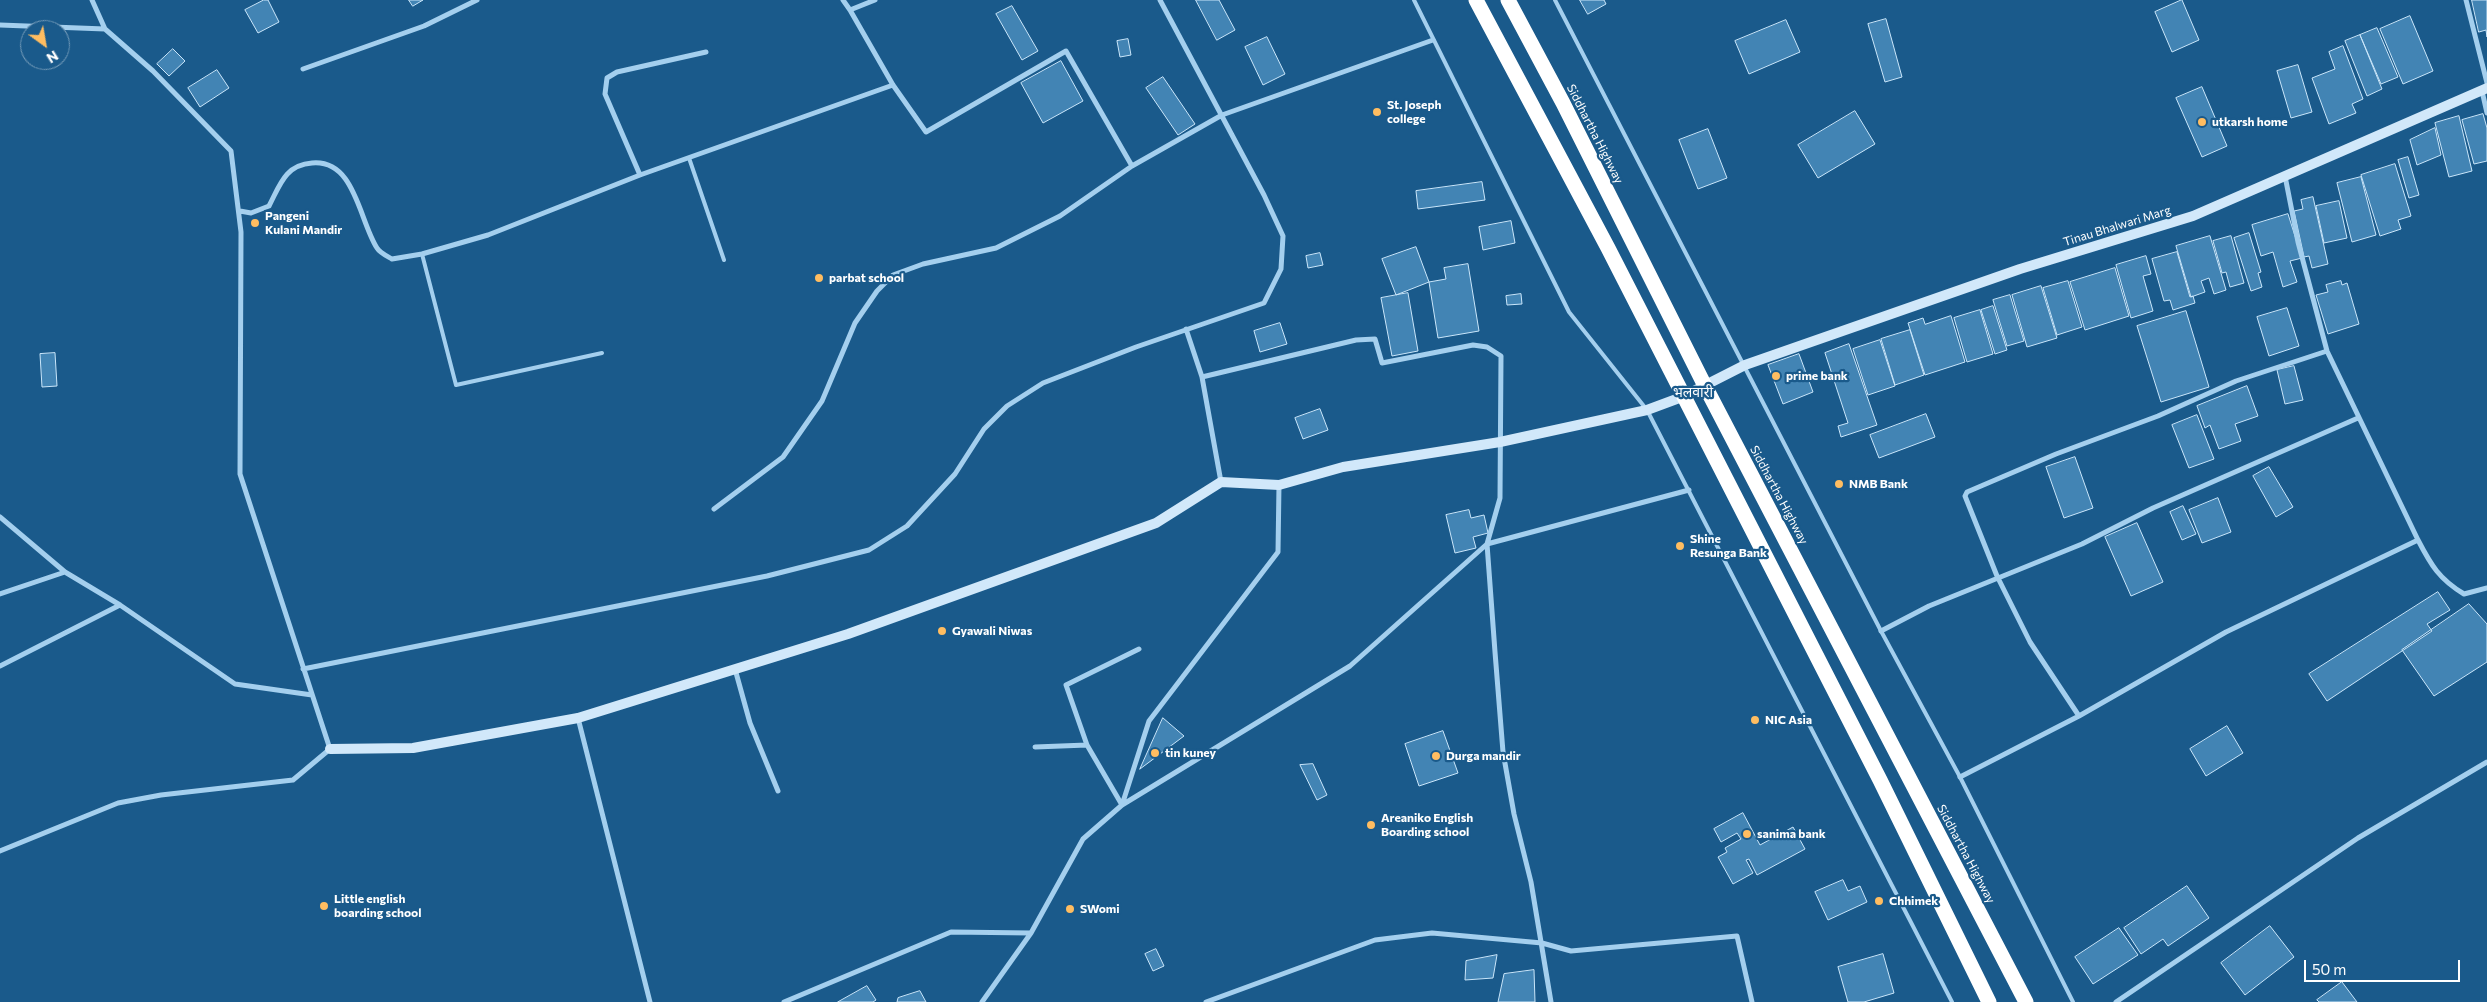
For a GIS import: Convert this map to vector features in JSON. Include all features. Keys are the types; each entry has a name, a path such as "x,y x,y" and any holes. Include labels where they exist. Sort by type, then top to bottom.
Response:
{"highway":[{"path":"1476,0 1608,248 1682,397 1880,780 1989,1002"},
{"name":"Siddhartha Highway","path":"1508,0 1563,103 1705,386 2026,1002"}],"street":[{"path":"92,0 104,29 153,71 231,151 240,211 240,474 330,749"},
{"path":"303,69 424,26 477,0"},
{"path":"843,0 893,85 926,132 1066,51 1132,166"},
{"path":"850,10 875,0"},
{"path":"303,669 775,574 869,550 907,526 955,474 984,429 1007,406 1043,383 1186,329 1264,303 1281,269 1283,236 1222,115 1160,0"},
{"path":"2466,0 2485,87 2487,114"},
{"path":"0,25 104,29"},
{"path":"714,509 784,457 822,401 855,323 877,291 893,275 923,264 996,248 1060,216 1132,166 1222,115 1433,40"},
{"path":"640,175 605,94 607,78 617,72 706,52"},
{"path":"240,211 251,213 269,206 285,175 300,164 318,162 336,168 348,182 377,250 392,259 422,254 488,235 640,175 893,85"},
{"name":"Tinau Bhalwari Marg","path":"1221,482 1278,485 1343,467 1500,442 1647,410 1682,397 1745,365 2020,269 2193,216 2485,87"},
{"path":"2285,176 2298,242 2327,351 2358,418 2433,568 2444,581 2464,594 2487,588"},
{"path":"0,851 118,803 161,795 293,780 330,749 413,748 578,718 848,634 1156,523 1221,482 1202,377 1186,329"},
{"path":"1202,377 1356,340 1375,339 1382,363 1473,345 1487,347 1501,356 1500,498 1487,544 1504,752 1514,814 1532,882 1551,1002"},
{"path":"2079,716 2030,642 1997,576 1965,496 1967,492 2056,454 2158,416 2236,381 2327,351"},
{"path":"1881,631 1929,606 1997,576 2082,544 2153,508 2358,418"},
{"path":"1122,805 1149,721 1278,552 1278,485"},
{"path":"982,1002 1032,933 1082,839 1122,805 1350,666 1487,544 1689,490"},
{"path":"0,517 65,572 120,605 235,684 312,695"},
{"path":"1960,777 2079,716 2226,632 2418,540"},
{"path":"0,594 65,572"},
{"path":"0,666 120,605"},
{"path":"1122,805 1087,745 1066,684 1139,649"},
{"path":"735,668 750,723 778,791"},
{"path":"578,718 650,1002"},
{"path":"1034,746 1087,745"},
{"path":"2116,1002 2358,838 2487,762"},
{"path":"784,1002 951,932 1032,933"},
{"path":"1206,1002 1375,940 1432,933 1542,942 1570,951 1737,936 1752,1002"}],"lane":[{"path":"1414,0 1569,312 1647,410 1952,1002"},
{"path":"1555,0 1881,631 1960,777 2073,1002"},
{"path":"689,158 724,260"},
{"path":"422,254 456,385 602,353"}],"building":[{"path":"264,0 268,0 279,22 258,33 245,10"},
{"path":"409,0 423,0 413,6"},
{"path":"1196,0 1219,0 1235,30 1217,40"},
{"path":"1580,0 1604,0 1606,4 1588,14"},
{"path":"2182,0 2199,40 2172,52 2155,12"},
{"path":"2472,0 2487,0 2487,37 2486,30 2479,32"},
{"path":"1012,6 1038,51 1022,60 996,14"},
{"path":"2410,16 2433,71 2403,84 2380,29"},
{"path":"1886,19 1902,77 1885,82 1868,24"},
{"path":"1786,20 1800,52 1749,74 1735,41"},
{"path":"2377,28 2398,77 2381,84 2360,35"},
{"path":"2360,35 2382,89 2367,96 2345,41"},
{"path":"1267,37 1285,74 1263,85 1245,47"},
{"path":"1128,39 1131,55 1120,57 1117,41"},
{"path":"2343,46 2363,99 2352,104 2356,113 2329,124 2312,78 2335,69 2329,52"},
{"path":"173,49 185,61 169,76 157,64"},
{"path":"1061,61 1083,101 1043,123 1021,83"},
{"path":"2298,65 2312,112 2291,118 2277,71"},
{"path":"217,70 229,88 200,107 188,88"},
{"path":"1163,77 1195,124 1178,135 1146,88"},
{"name":"utkarsh home","path":"2202,87 2227,146 2202,157 2176,98"},
{"path":"1855,111 1875,144 1818,178 1798,145"},
{"path":"2483,114 2487,128 2487,161 2474,164 2462,120"},
{"path":"2459,116 2472,171 2449,177 2435,123"},
{"path":"2435,128 2441,155 2417,165 2410,140"},
{"path":"1708,129 1727,178 1698,189 1679,140"},
{"path":"2408,157 2419,195 2409,198 2398,160"},
{"path":"2395,164 2411,216 2398,220 2401,229 2380,236 2361,175"},
{"path":"2361,177 2376,235 2352,242 2337,183"},
{"path":"1482,182 1485,200 1418,209 1416,191"},
{"path":"2313,197 2328,264 2312,268 2309,256 2304,257 2294,211 2303,209 2301,200"},
{"path":"2339,201 2347,238 2324,243 2316,206"},
{"path":"2288,214 2302,258 2290,261 2297,282 2283,287 2273,252 2261,256 2252,225"},
{"path":"1511,221 1515,243 1483,250 1479,227"},
{"path":"2249,233 2261,272 2258,273 2262,287 2251,291 2234,238"},
{"path":"2210,236 2226,290 2214,294 2209,278 2201,281 2205,292 2191,297 2176,246"},
{"path":"2231,236 2244,283 2230,287 2226,272 2222,273 2213,241"},
{"path":"1416,247 1429,282 1396,295 1382,259"},
{"path":"2177,252 2190,297 2193,296 2195,303 2173,310 2170,300 2164,301 2152,259"},
{"path":"1320,253 1323,265 1308,268 1306,256"},
{"path":"2146,256 2151,274 2143,276 2153,311 2131,318 2116,265"},
{"path":"1468,264 1479,331 1438,338 1429,282 1446,279 1444,268"},
{"path":"2115,268 2129,316 2085,330 2070,282"},
{"path":"2068,281 2082,327 2057,335 2043,288"},
{"path":"2341,281 2342,285 2347,283 2359,324 2328,334 2316,295 2328,292 2326,285"},
{"path":"2041,286 2057,338 2027,347 2012,295"},
{"path":"1408,293 1418,351 1392,356 1381,298"},
{"path":"1521,294 1522,304 1507,305 1506,296"},
{"path":"2010,295 2024,341 2007,346 1993,300"},
{"path":"1993,306 2007,350 1995,354 1981,310"},
{"path":"2287,308 2299,346 2269,356 2257,317"},
{"path":"1980,310 1993,354 1967,362 1954,318"},
{"path":"2186,311 2209,387 2161,402 2137,326"},
{"path":"1951,316 1965,362 1925,375 1908,323 1923,318 1925,324"},
{"path":"1280,323 1287,344 1260,352 1254,331"},
{"path":"1910,330 1924,375 1895,385 1881,339"},
{"path":"1880,340 1895,386 1868,395 1853,349"},
{"path":"1849,344 1877,425 1841,437 1838,426 1848,423 1825,353"},
{"path":"55,353 57,386 42,387 40,354"},
{"path":"1799,354 1813,392 1783,404 1768,365"},
{"path":"2294,366 2303,400 2285,404 2277,370"},
{"path":"2247,386 2258,416 2235,424 2241,441 2219,449 2210,425 2205,428 2197,406"},
{"path":"1320,409 1328,430 1303,439 1295,418"},
{"path":"1926,414 1935,437 1879,458 1870,435"},
{"path":"2197,415 2214,459 2189,468 2172,425"},
{"path":"2075,457 2093,508 2064,518 2046,467"},
{"path":"2269,467 2293,507 2276,517 2253,476"},
{"path":"2218,498 2231,532 2202,543 2189,510"},
{"path":"2183,506 2196,534 2182,540 2170,512"},
{"path":"1469,510 1471,518 1484,515 1488,533 1473,537 1476,548 1455,553 1446,515"},
{"path":"2137,523 2163,582 2131,596 2105,537"},
{"path":"2438,592 2450,610 2427,624 2432,631 2327,701 2309,674"},
{"path":"2469,604 2487,624 2487,662 2434,696 2402,650"},
{"name":"tin kuney","path":"1163,718 1184,736 1140,769"},
{"path":"2227,726 2243,753 2206,776 2190,749"},
{"path":"1443,731 1458,773 1419,786 1405,744"},
{"path":"1313,764 1327,795 1317,800 1300,765"},
{"path":"1743,813 1760,845 1793,827 1805,849 1757,875 1749,859 1746,860 1753,873 1733,884 1718,857 1727,852 1725,848 1741,839 1737,833 1721,842 1714,829"},
{"path":"1843,880 1848,891 1860,886 1867,902 1828,920 1815,892"},
{"path":"2187,886 2209,918 2168,946 2163,939 2141,954 2124,928"},
{"path":"2270,926 2294,957 2245,995 2221,963"},
{"path":"2119,928 2138,955 2093,984 2075,957"},
{"path":"1156,949 1164,966 1153,971 1145,954"},
{"path":"1883,954 1894,993 1864,1002 1848,1002 1838,967"},
{"path":"1497,955 1493,978 1465,980 1466,961"},
{"path":"1534,970 1535,1002 1498,1002 1504,974"},
{"path":"2342,982 2357,1002 2319,1002 2317,1000"},
{"path":"867,986 876,1000 873,1002 838,1002"},
{"path":"920,991 926,1002 897,1002 898,998"}],"place":[{"name":"St. Joseph college","path":"1377,112"},
{"name":"utkarsh home","path":"2202,122"},
{"name":"Pangeni Kulani Mandir","path":"255,223"},
{"name":"parbat school","path":"819,278"},
{"name":"prime bank","path":"1776,376"},
{"name":"NMB Bank","path":"1839,484"},
{"name":"Shine Resunga Bank","path":"1680,546"},
{"name":"Gyawali Niwas","path":"942,631"},
{"name":"NIC Asia","path":"1755,720"},
{"name":"tin kuney","path":"1155,753"},
{"name":"Durga mandir","path":"1436,756"},
{"name":"Areaniko English Boarding school","path":"1371,825"},
{"name":"sanima bank","path":"1747,834"},
{"name":"Chhimek","path":"1879,901"},
{"name":"Little english boarding school","path":"324,906"},
{"name":"SWomi","path":"1070,909"}],"district":[{"name":"भलवारी","path":"1693,392"}]}
